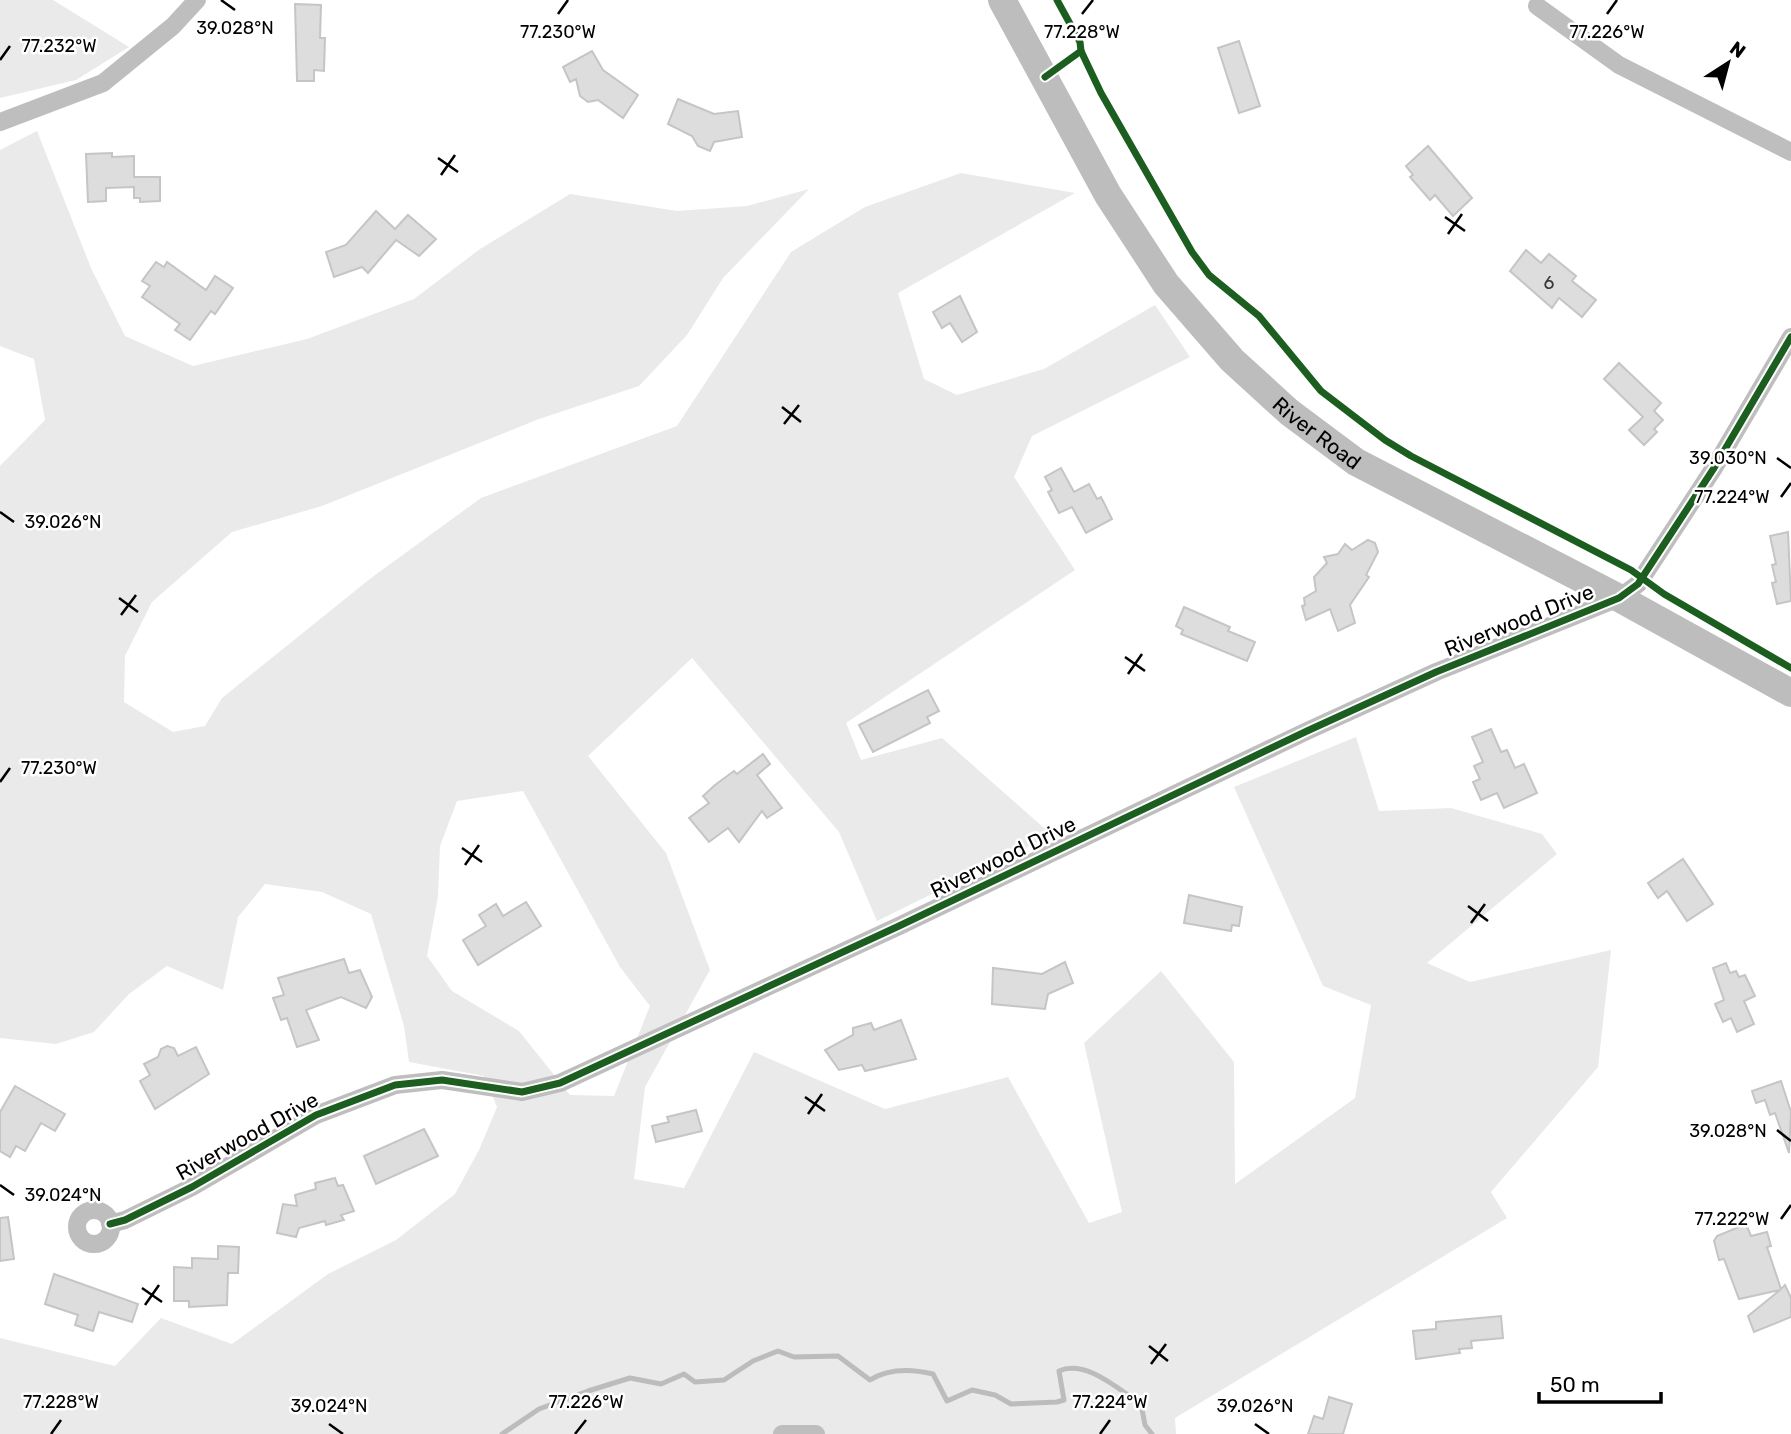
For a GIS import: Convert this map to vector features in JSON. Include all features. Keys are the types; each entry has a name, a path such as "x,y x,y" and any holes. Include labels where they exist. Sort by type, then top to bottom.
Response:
{"main road":[{"name":"River Road","path":"1002,0 1122,218 1166,284 1232,360 1289,412 1356,462 1619,598 1791,693"}],"street":[{"path":"0,122 103,83 173,26 197,0"},
{"path":"1537,6 1619,65 1791,152"},
{"name":"Riverwood Drive","path":"110,1224 125,1220 192,1186 316,1115 396,1085 442,1080 522,1092 560,1083 911,921 1307,731 1436,672 1619,598 1638,584 1700,490 1791,337"},
{"path":"782,1434 816,1434"}],"shaded area":[{"path":"0,0 53,0 129,47 76,80 0,98"},
{"path":"37,131 91,268 125,336 193,366 307,339 414,299 480,249 570,194 677,211 747,206 809,189 723,278 687,335 639,386 539,419 322,506 232,532 152,602 125,656 124,702 173,732 205,726 222,698 371,578 481,498 677,426 791,252 865,207 961,173 1075,193 898,293 924,379 957,395 1044,369 1155,305 1190,357 1032,436 1014,477 1075,570 846,723 861,760 942,738 1052,835 877,921 839,832 692,658 588,756 666,853 710,970 645,1087 634,1179 684,1188 754,1052 885,1109 1008,1077 1089,1223 1122,1212 1084,1043 1161,971 1234,1062 1235,1184 1355,1098 1371,1005 1323,986 1234,787 1356,737 1379,811 1451,808 1542,834 1557,854 1427,963 1470,982 1611,950 1598,1067 1491,1192 1507,1218 1175,1418 1176,1434 0,1434 0,1338 115,1366 161,1318 232,1344 328,1274 396,1240 455,1194 479,1150 497,1107 484,1076 409,1062 404,1026 371,914 322,892 265,884 238,917 223,990 167,966 129,994 94,1032 56,1044 0,1038 0,466 45,420 34,359 0,346 0,150","holes":["523,791 620,967 650,1006 614,1096 570,1095 519,1031 452,991 427,956 438,896 440,846 457,801"]}],"building":[{"path":"295,4 321,5 320,38 325,38 324,71 314,70 314,81 297,81"},
{"path":"1239,41 1260,106 1239,113 1218,48"},
{"path":"592,51 603,70 638,95 623,118 598,100 588,102 580,96 576,79 570,82 563,67"},
{"path":"678,99 714,114 738,111 742,137 714,142 710,151 698,146 692,136 668,124"},
{"path":"1428,146 1472,198 1453,216 1435,195 1430,200 1410,177 1413,175 1406,166"},
{"path":"112,153 112,157 134,156 134,177 160,177 160,201 140,202 140,198 134,198 134,187 106,188 106,201 88,202 86,154"},
{"path":"376,211 395,229 408,215 436,239 419,256 396,240 368,273 362,267 334,277 326,252 346,245"},
{"path":"1526,250 1541,263 1549,254 1576,276 1572,281 1596,300 1582,317 1559,298 1552,308 1510,271"},
{"path":"156,262 164,267 167,262 206,290 215,276 233,288 215,314 211,311 190,340 175,330 180,324 142,297 150,286 142,281"},
{"path":"960,296 977,332 962,342 950,323 942,328 933,312"},
{"path":"1619,363 1661,403 1654,411 1663,420 1654,429 1657,432 1644,445 1629,430 1643,417 1604,379"},
{"path":"1061,468 1074,492 1089,484 1097,499 1101,497 1112,519 1086,533 1072,507 1059,513 1048,492 1052,490 1045,477"},
{"path":"1788,532 1791,601 1777,604 1772,583 1776,582 1772,565 1776,564 1770,536"},
{"path":"1368,540 1375,543 1378,552 1366,575 1369,577 1350,605 1355,623 1338,631 1330,609 1306,620 1302,606 1305,605 1304,598 1316,591 1314,577 1327,563 1324,557 1338,554 1345,544 1352,550"},
{"path":"1184,607 1230,627 1228,631 1255,642 1247,661 1181,634 1183,630 1176,626"},
{"path":"928,690 939,711 927,717 930,723 873,752 859,725"},
{"path":"1491,729 1501,752 1507,750 1515,768 1524,764 1537,793 1504,808 1497,793 1481,800 1473,782 1480,779 1474,766 1483,762 1472,737"},
{"path":"763,754 770,764 757,775 782,808 767,818 762,811 739,842 728,828 709,842 689,818 709,803 703,796 715,785 734,771 737,774"},
{"path":"1683,859 1713,904 1687,921 1667,891 1658,898 1648,883"},
{"path":"1189,895 1242,907 1239,926 1232,925 1231,931 1184,923"},
{"path":"526,902 541,926 478,965 463,940 486,926 479,915 496,904 503,916"},
{"path":"344,959 349,973 360,970 372,997 366,1008 341,997 306,1010 319,1040 297,1047 287,1018 281,1020 273,998 284,995 278,978"},
{"path":"1065,962 1073,983 1048,994 1045,1009 992,1004 993,968 1042,974"},
{"path":"1726,963 1730,973 1736,971 1739,977 1745,975 1755,996 1744,1001 1754,1024 1737,1032 1731,1018 1723,1022 1715,1004 1724,1000 1713,968"},
{"path":"901,1020 916,1059 865,1071 862,1065 839,1070 825,1050 853,1035 853,1028 871,1023 874,1030"},
{"path":"167,1046 174,1048 178,1056 196,1047 209,1074 155,1109 140,1081 150,1075 144,1064 158,1057 161,1049"},
{"path":"1781,1081 1791,1112 1789,1153 1775,1113 1770,1115 1765,1100 1756,1103 1752,1091"},
{"path":"15,1086 65,1114 55,1131 41,1123 25,1151 16,1146 10,1157 0,1151 0,1112"},
{"path":"696,1110 702,1131 656,1142 652,1126 669,1122 667,1117"},
{"path":"424,1129 438,1156 376,1184 364,1156"},
{"path":"335,1178 338,1186 343,1185 354,1211 341,1215 344,1220 326,1225 325,1221 299,1228 296,1237 277,1233 283,1204 297,1206 295,1195 316,1189 315,1183"},
{"path":"8,1217 14,1259 0,1261 0,1218"},
{"path":"1746,1224 1751,1236 1767,1232 1771,1246 1767,1247 1781,1289 1785,1285 1791,1298 1791,1317 1754,1332 1748,1316 1780,1290 1739,1299 1724,1259 1719,1260 1714,1241 1717,1236"},
{"path":"218,1246 239,1247 238,1273 228,1273 227,1305 189,1307 189,1301 174,1301 174,1267 192,1268 192,1258 218,1259"},
{"path":"54,1274 138,1304 132,1322 99,1312 93,1331 75,1325 78,1315 45,1304"},
{"path":"1501,1316 1503,1338 1471,1341 1472,1348 1459,1349 1460,1353 1416,1359 1413,1331 1436,1329 1436,1322"},
{"path":"1329,1397 1352,1404 1343,1434 1308,1434 1314,1416 1323,1419"}],"waterway":[{"path":"502,1434 539,1409 630,1378 661,1384 684,1374 695,1382 724,1380 753,1361 778,1351 794,1357 838,1356 870,1380 885,1373 901,1371 933,1374 947,1401 972,1390 995,1395 1011,1404 1057,1402 1064,1400 1059,1371 1080,1369 1113,1384 1141,1404 1145,1425 1152,1434"}],"cycle path":[{"path":"1045,77 1081,51 1080,42 1057,0"},
{"path":"1081,51 1101,93 1192,252 1209,275 1259,316 1321,391 1385,440 1411,456 1631,570 1664,594 1791,668"},
{"path":"110,1224 125,1220 192,1187 316,1115 395,1085 442,1080 522,1092 560,1083 899,926 1307,731 1436,672 1619,598 1638,584 1714,468 1791,337"}]}
